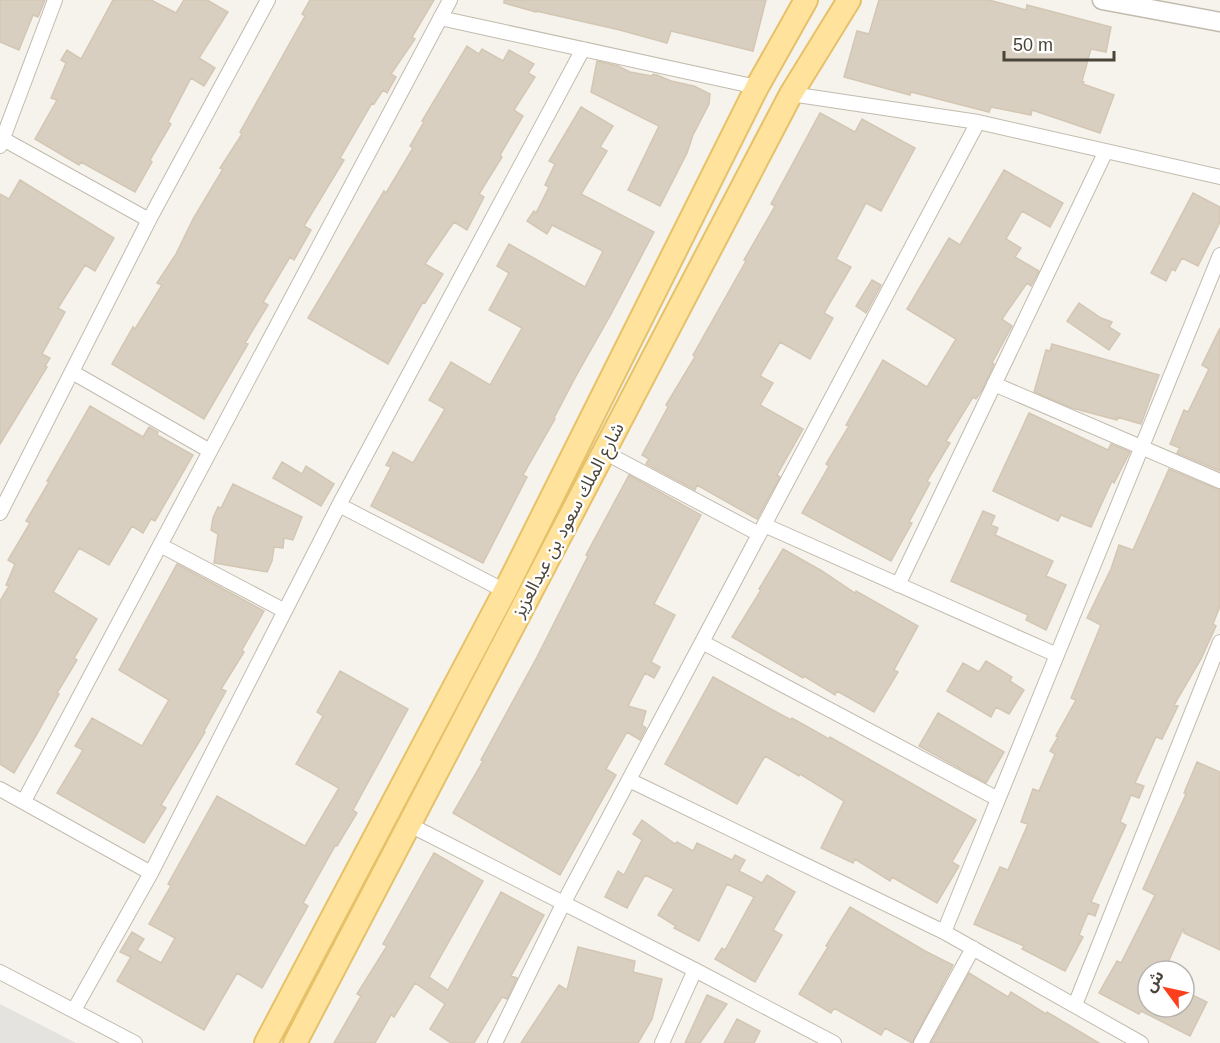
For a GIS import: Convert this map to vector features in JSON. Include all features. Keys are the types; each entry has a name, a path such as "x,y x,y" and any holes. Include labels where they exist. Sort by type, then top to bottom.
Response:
{"main road":[{"name":"شارع الملك سعود بن عبدالعزيز","path":"266,1043 505,591 757,87 806,0"},
{"name":"شارع الملك سعود بن عبدالعزيز","path":"295,1043 791,94 849,0"}],"street":[{"path":"55,0 2,143 149,220"},
{"path":"0,513 149,220 268,0"},
{"path":"24,801 450,0"},
{"path":"1102,0 1220,22"},
{"path":"440,18 757,87"},
{"path":"74,1010 151,873 339,505 583,49"},
{"path":"791,94 978,122 1220,177"},
{"path":"495,1043 564,902 978,122"},
{"path":"898,585 1106,152"},
{"path":"944,932 1220,255"},
{"path":"72,372 210,451"},
{"path":"994,384 1220,481"},
{"path":"604,452 762,529 898,585 1057,656"},
{"path":"339,505 505,591"},
{"path":"160,545 285,611"},
{"path":"702,642 998,799"},
{"path":"1075,1005 1220,642"},
{"path":"629,780 944,932 1141,1043"},
{"path":"0,789 151,873"},
{"path":"408,824 564,902 834,1043"},
{"path":"921,1043 973,948"},
{"path":"662,1043 695,970"},
{"path":"0,972 135,1043"}],"shaded area":[{"path":"0,1004 76,1043 0,1043"}],"building":[{"path":"0,0 45,0 38,17 33,15 19,50 0,42"},
{"path":"113,0 151,0 176,13 184,0 207,0 228,12 199,58 215,68 204,86 191,78 168,122 171,124 135,192 81,162 79,165 35,139 57,100 51,98 66,63 61,60 67,50 81,59"},
{"path":"310,0 434,0 412,37 415,39 391,74 396,77 387,93 383,90 374,104 372,103 340,158 344,160 304,226 311,230 294,260 290,257 263,302 268,305 204,419 112,364 133,327 135,329 162,285 157,283 176,254 193,219 223,169 220,168 242,134 240,132 305,16 302,14"},
{"path":"504,0 766,0 753,51 671,31 667,43 620,30 536,12 504,3"},
{"path":"879,0 989,0 1026,10 1027,5 1111,27 1106,52 1091,49 1082,81 1083,84 1114,95 1100,133 1032,110 1031,115 991,107 989,112 911,92 910,95 844,77 857,31 869,34"},
{"path":"467,46 479,54 482,49 503,61 509,50 534,64 528,73 535,77 514,110 523,116 500,155 502,157 479,194 484,197 467,230 454,222 425,264 443,274 425,303 423,302 388,364 308,318 384,191 386,193 413,148 410,146 424,122 422,121"},
{"path":"597,61 618,66 630,72 657,75 694,86 710,94 709,104 660,206 628,190 659,126 591,92"},
{"path":"581,107 613,126 600,147 607,151 581,194 654,232 523,475 527,477 483,563 371,506 391,467 386,465 393,452 413,463 445,409 429,400 451,362 490,385 522,328 489,310 509,273 497,266 509,244 585,287 603,251 552,225 547,234 527,221 534,211 536,213 549,187 545,185 555,164 549,161"},
{"path":"820,113 855,132 862,119 915,148 881,211 866,203 836,259 851,267 824,313 833,318 810,359 780,342 760,376 773,383 760,405 803,429 777,475 780,477 757,519 697,485 695,490 646,464 649,459 642,455 668,407 666,405 695,357 693,355 775,206 771,204"},
{"path":"1004,170 1063,203 1050,227 1022,211 1006,239 1021,248 1015,257 1039,271 1031,286 1027,283 1002,319 1012,326 992,363 994,364 982,390 976,399 973,397 946,441 950,443 927,481 930,483 909,522 912,523 891,561 802,513 829,466 826,464 849,426 846,425 883,360 927,387 956,339 907,309 949,238 960,245"},
{"path":"20,180 114,238 95,271 85,265 58,308 65,312 42,354 50,358 45,366 47,367 0,444 0,194 9,199"},
{"path":"1193,193 1220,207 1220,222 1198,266 1182,258 1175,271 1172,269 1166,281 1151,273"},
{"path":"872,280 881,285 866,313 856,306"},
{"path":"1079,303 1101,318 1112,322 1109,327 1120,334 1109,350 1067,321"},
{"path":"1220,328 1220,471 1177,453 1180,448 1170,444 1184,410 1188,412 1209,369 1202,365"},
{"path":"1052,344 1159,375 1141,424 1072,408 1034,392 1046,350 1050,351"},
{"path":"90,406 143,437 149,427 158,432 157,435 193,455 155,521 151,519 143,533 132,526 109,565 79,548 53,592 97,619 74,658 77,660 57,693 59,694 14,773 0,764 0,601 9,586 6,585 15,564 8,560 30,523 26,521 49,482 47,481"},
{"path":"1029,413 1108,450 1111,444 1130,452 1114,483 1112,481 1091,527 1061,515 1058,521 993,491"},
{"path":"282,462 302,474 306,466 334,484 321,506 273,478"},
{"path":"1169,469 1220,490 1220,606 1213,624 1216,626 1201,659 1174,705 1178,706 1162,739 1156,737 1135,783 1144,786 1139,798 1131,795 1120,822 1126,825 1091,902 1099,905 1095,916 1088,913 1079,935 1083,937 1065,971 1022,949 1024,946 974,924 1000,867 1008,870 1028,824 1021,822 1033,789 1039,791 1055,754 1050,751 1058,737 1056,736 1076,700 1071,698 1101,625 1087,618 1111,569 1119,545 1133,550"},
{"path":"629,475 701,515 654,604 675,615 651,662 660,667 654,678 645,673 628,706 646,711 642,725 646,728 640,740 627,732 606,769 616,775 560,875 453,813 483,761 481,760 537,657 588,556 586,555"},
{"path":"233,484 302,517 293,540 284,538 283,548 274,547 272,561 267,572 214,563 218,534 211,530 213,518 218,507 221,508"},
{"path":"983,511 995,516 991,525 998,528 995,535 1053,561 1046,576 1066,585 1046,630 1026,620 1028,615 951,581"},
{"path":"783,549 855,593 856,591 918,626 894,670 898,672 874,712 837,691 835,695 732,637"},
{"path":"177,564 264,611 242,650 244,652 221,689 226,691 205,732 161,805 166,808 144,843 57,793 83,750 75,746 92,718 142,746 169,700 119,670"},
{"path":"986,661 1012,677 1010,681 1024,690 1009,714 996,707 991,717 947,691 963,663 979,672"},
{"path":"340,671 408,709 353,810 357,813 335,846 303,903 308,906 262,988 237,973 204,1030 117,981 131,957 120,952 132,932 144,939 137,950 161,963 175,938 149,924 171,886 168,884 217,796 305,846 339,788 296,764 323,716 317,712"},
{"path":"713,677 791,720 792,718 829,739 830,737 976,820 952,862 959,866 937,903 892,877 890,881 855,859 853,863 821,848 844,801 765,756 737,804 665,764"},
{"path":"938,713 1004,752 986,783 919,746"},
{"path":"1197,762 1220,772 1220,950 1184,933 1184,927 1169,959 1136,959 1136,1012 1099,993 1117,961 1121,963 1155,895 1143,889 1186,794 1184,793"},
{"path":"642,820 675,844 677,842 693,851 697,843 732,860 735,855 745,860 739,871 762,883 767,875 795,892 773,930 782,935 755,982 715,959 722,948 725,950 754,897 727,884 699,941 674,928 676,926 658,915 674,889 645,875 627,908 605,897 618,871 624,875 642,840 633,834"},
{"path":"434,853 483,881 429,977 448,990 501,892 544,915 511,976 517,978 507,999 502,997 474,1043 451,1043 430,1029 445,1004 415,983 394,1017 391,1015 375,1043 334,1043 361,996 357,994 387,946 383,944"},
{"path":"850,907 953,965 912,1043 885,1028 881,1035 834,1008 831,1013 799,994"},
{"path":"578,947 635,961 633,972 662,979 652,1019 638,1043 521,1043 559,985 567,990"},
{"path":"969,973 1008,997 1011,992 1099,1043 931,1043"},
{"path":"707,995 727,1004 700,1043 685,1043"},
{"path":"1196,997 1207,1002 1190,1036 1157,1019 1196,1019"},
{"path":"737,1019 760,1031 754,1043 724,1043"}]}
